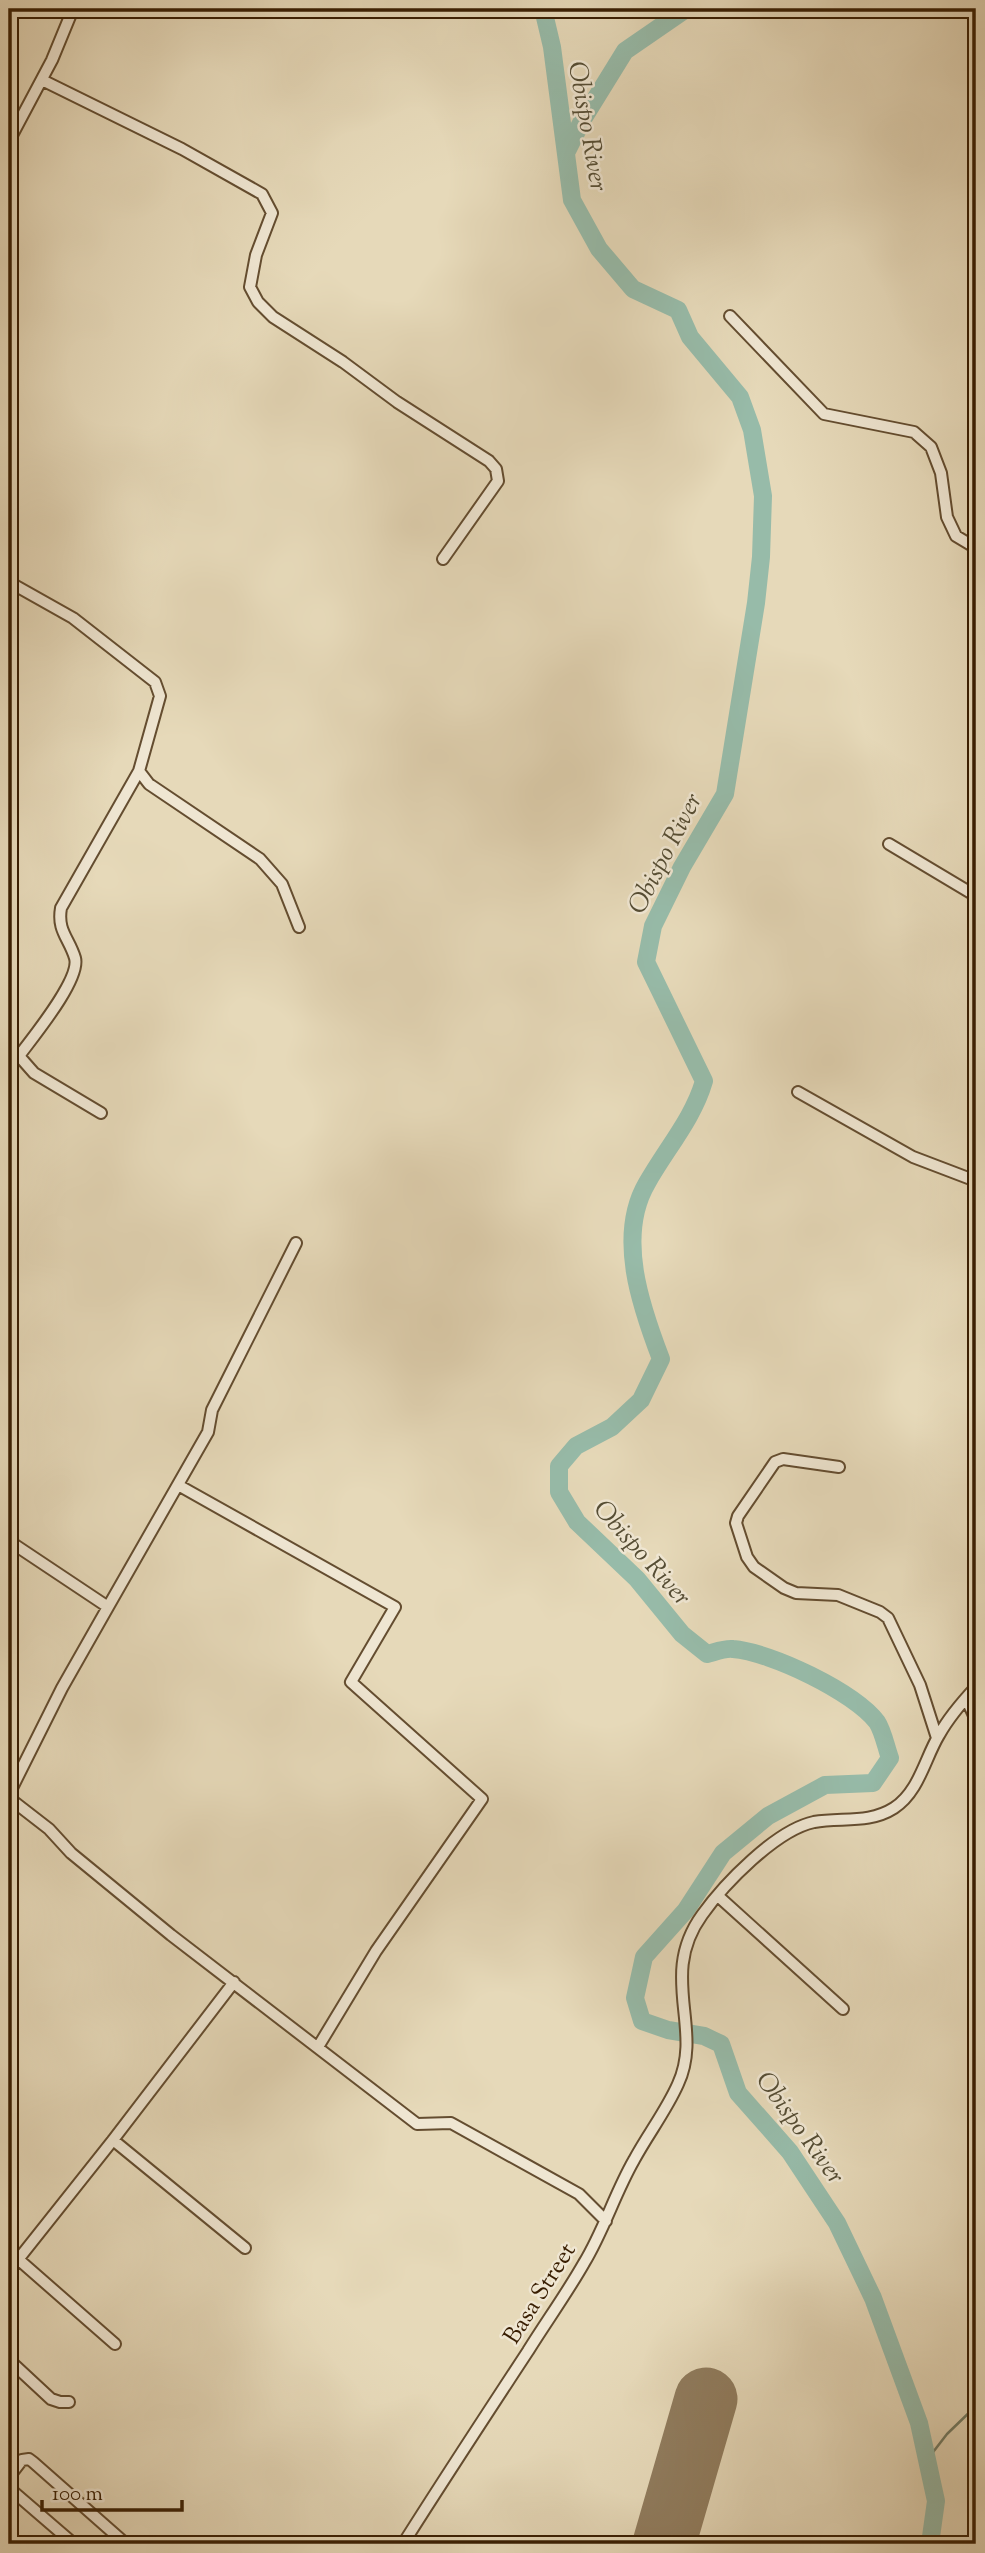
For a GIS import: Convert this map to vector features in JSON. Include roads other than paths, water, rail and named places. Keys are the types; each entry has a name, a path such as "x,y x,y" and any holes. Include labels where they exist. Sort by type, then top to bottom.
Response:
{"street":[{"path":"9,141 52,60 73,9"},
{"path":"42,80 182,149 262,194 272,213 257,255 250,287 258,302 273,317 489,461 496,469 498,481 443,559"},
{"path":"730,316 824,414 914,432 931,447 941,473 947,517 956,536 976,548"},
{"path":"9,582 73,618 155,682 160,696 139,771 61,908 58,922 75,960 75,967 64,993 19,1056 9,1062"},
{"path":"139,771 149,784 260,859 282,884 299,927"},
{"path":"889,844 976,895"},
{"path":"19,1056 34,1073 101,1113"},
{"path":"798,1092 913,1157 976,1181"},
{"path":"296,1243 212,1410 208,1432 62,1688 9,1796 49,1829 71,1853 171,1935 417,2124 451,2123 579,2194 606,2221"},
{"path":"839,1467 783,1459 775,1462 738,1516 736,1523 747,1557 754,1567 784,1588 796,1593 838,1595 880,1612 888,1618 920,1685 937,1738"},
{"path":"178,1485 395,1607 351,1682 482,1799 376,1951 318,2047"},
{"path":"9,1541 108,1608"},
{"path":"843,2009 718,1896 773,1841 790,1831 814,1822 859,1820 894,1808 904,1799 925,1768 937,1738 976,1687"},
{"path":"966,1698 976,1720"},
{"name":"Basa Street","path":"403,2544 584,2263 633,2161 677,2088 685,2069 687,2053 681,1979 683,1955 702,1915 718,1896"},
{"path":"9,2271 234,1982"},
{"path":"113,2140 245,2248"},
{"path":"18,2259 114,2344"},
{"path":"9,2360 51,2399 68,2402"},
{"path":"9,2477 22,2460 29,2459 125,2544"},
{"path":"9,2488 74,2544"}],"waterway":[{"name":"Obispo River","path":"543,9 552,47 572,200 599,249 633,289 678,310 690,337 740,397 752,430 763,496 756,603 725,794 682,867 653,926 646,962 704,1081 686,1121 647,1183 633,1226 635,1271 646,1317 661,1359 641,1400 612,1427 576,1446 559,1466 559,1492 577,1522 637,1579 682,1634 707,1654 730,1649 768,1657 811,1675 850,1698 877,1722 890,1758 873,1783 825,1785 768,1816 723,1853 686,1910 644,1957 635,1998 642,2021 668,2030 704,2036 721,2044 738,2093 790,2152 837,2223 873,2298 919,2423 936,2501 930,2544"},
{"path":"567,151 583,119 625,51 686,9"},
{"path":"927,2460 947,2434 976,2406"}]}
